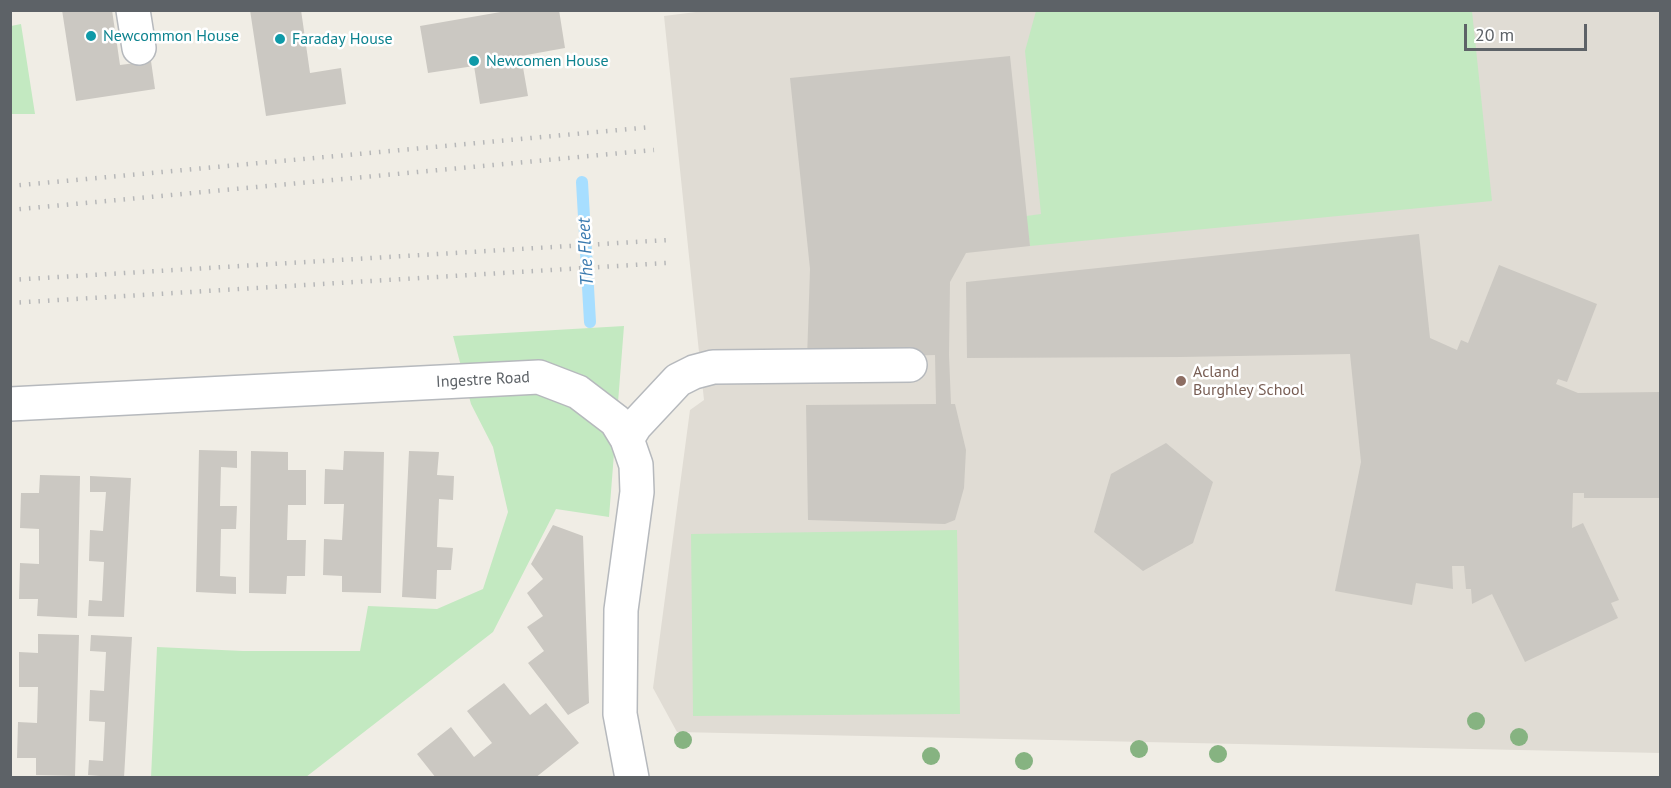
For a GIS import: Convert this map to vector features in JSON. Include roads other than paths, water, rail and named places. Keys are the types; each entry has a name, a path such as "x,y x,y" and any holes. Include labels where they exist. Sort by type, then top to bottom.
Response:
{"street":[{"path":"133,10 139,48"},
{"path":"627,439 635,426 678,380 694,372 713,367 910,365"},
{"name":"Ingestre Road","path":"10,404 539,377 578,392 616,421 627,439 636,465 637,492 621,610 620,714 632,777"}],"waterway":[{"name":"The Fleet","path":"582,182 590,322"}],"railway":[{"path":"10,186 651,127"},
{"path":"10,210 654,150"},
{"path":"10,280 668,240"},
{"path":"10,303 666,263"}],"place":[{"name":"Newcommon House","path":"91,36"},
{"name":"Faraday House","path":"280,39"},
{"name":"Newcomen House","path":"474,61"},
{"name":"Acland Burghley School","path":"1181,381"}]}
